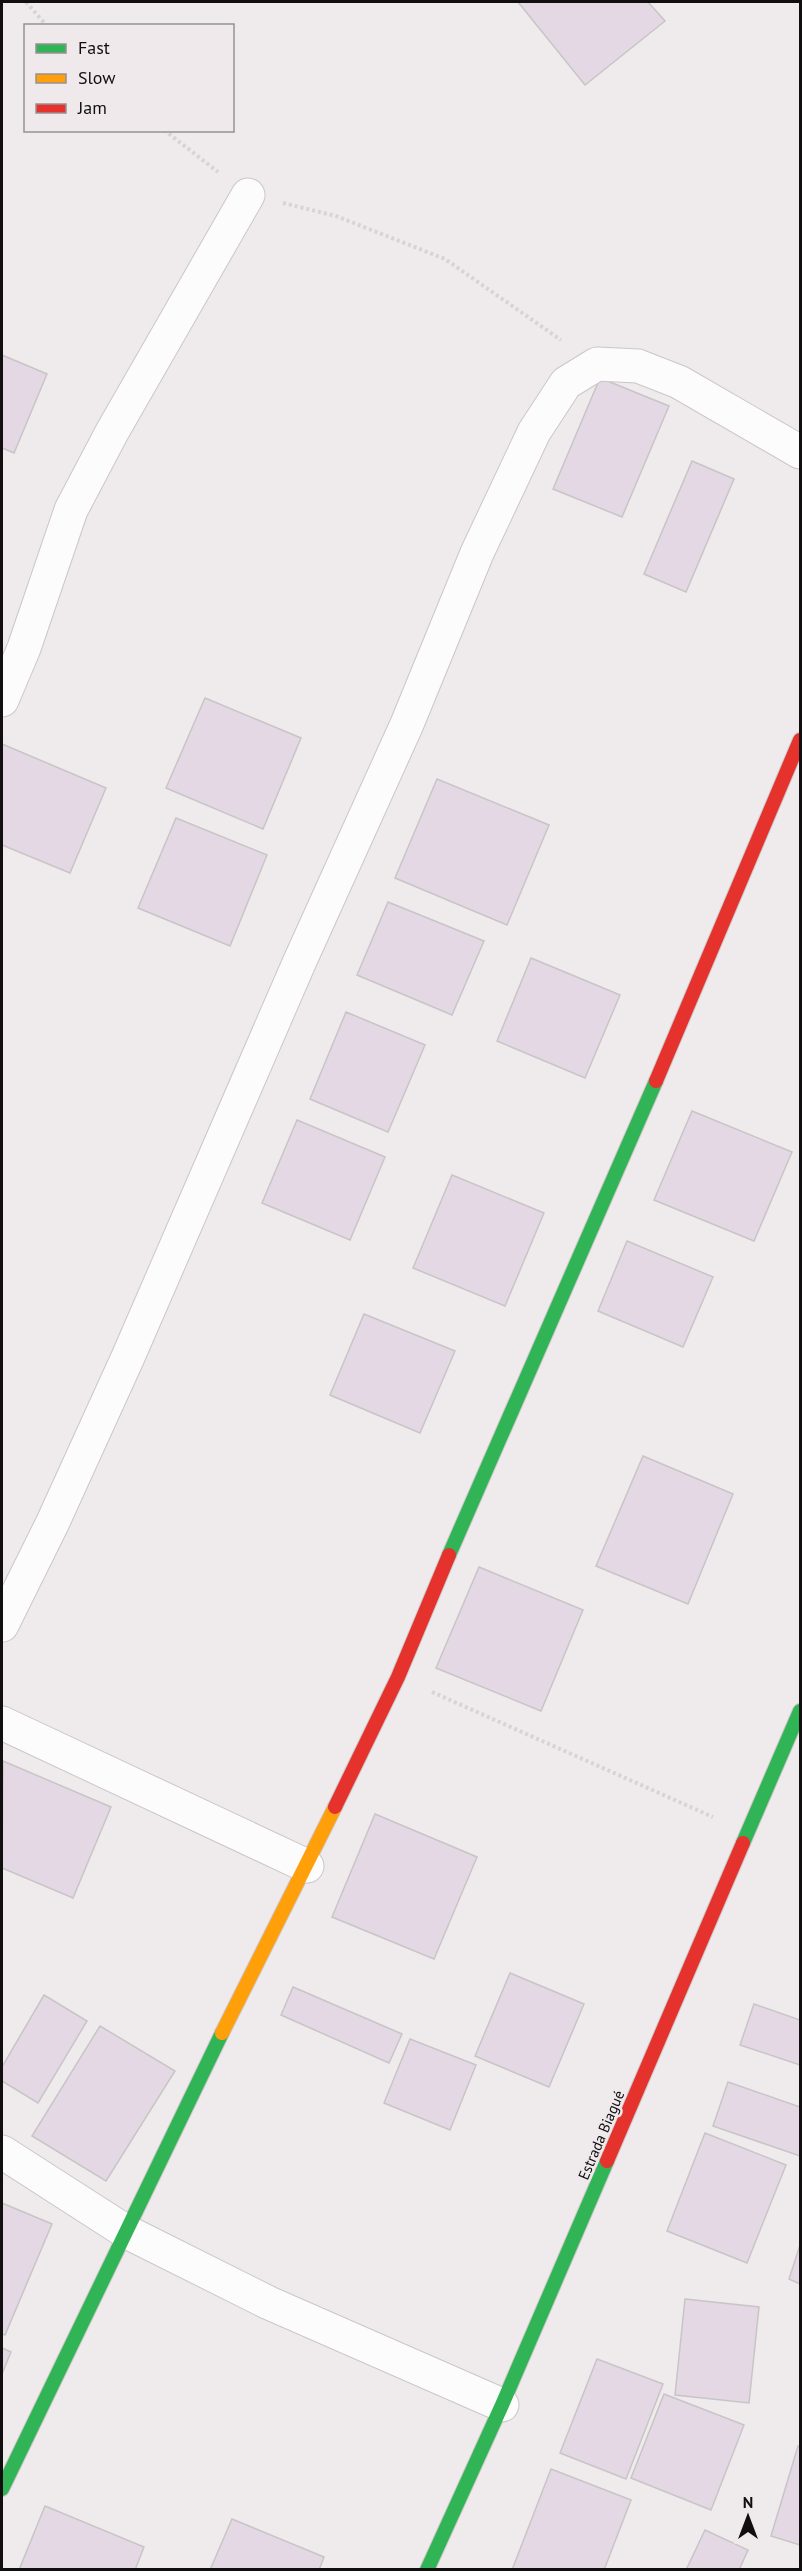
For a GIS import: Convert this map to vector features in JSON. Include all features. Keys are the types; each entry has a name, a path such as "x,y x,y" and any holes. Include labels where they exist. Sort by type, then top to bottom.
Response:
{"street":[{"path":"2,700 24,648 71,510 112,432 248,195"},
{"path":"2,1625 52,1524 128,1357 299,963 406,724 477,553 534,432 566,383 597,364 638,366 679,382 801,452"},
{"path":"2,2488 231,2013 307,1866 398,1677 473,1497 676,1036 801,740"},
{"name":"Estrada Biagué","path":"427,2570 502,2406 801,1711"},
{"path":"2,1723 307,1866"},
{"path":"2,2152 125,2231 269,2303 502,2406"}],"path":[{"path":"26,2 45,24"},
{"path":"167,132 248,195 336,216 445,260 597,364"},
{"path":"398,1677 748,1832"}],"building":[{"path":"518,2 648,2 665,21 585,85"},
{"path":"2,355 47,374 14,453 2,448"},
{"path":"600,378 669,406 622,517 553,489"},
{"path":"692,461 734,479 686,592 644,574"},
{"path":"205,698 301,738 263,829 166,788"},
{"path":"2,744 106,788 70,873 2,845"},
{"path":"437,779 549,825 507,925 395,878"},
{"path":"176,818 267,855 230,946 138,908"},
{"path":"388,902 484,941 452,1015 357,975"},
{"path":"531,958 620,995 585,1078 497,1041"},
{"path":"346,1012 425,1045 388,1132 310,1099"},
{"path":"692,1111 792,1152 754,1241 654,1200"},
{"path":"297,1120 385,1157 350,1240 262,1203"},
{"path":"452,1175 544,1213 505,1306 413,1268"},
{"path":"627,1241 713,1277 683,1347 598,1311"},
{"path":"364,1314 455,1351 420,1433 330,1395"},
{"path":"643,1456 733,1494 688,1604 596,1566"},
{"path":"479,1567 583,1610 541,1711 436,1668"},
{"path":"3,1761 111,1807 73,1898 2,1868"},
{"path":"375,1814 477,1857 434,1959 332,1917"},
{"path":"510,1973 584,2004 549,2087 475,2056"},
{"path":"293,1987 402,2034 389,2063 281,2015"},
{"path":"44,1995 87,2021 38,2103 2,2081 2,2067"},
{"path":"754,2004 800,2020 800,2065 740,2045"},
{"path":"100,2026 175,2071 106,2181 32,2136"},
{"path":"410,2039 476,2065 450,2130 384,2103"},
{"path":"728,2082 800,2107 800,2156 713,2126"},
{"path":"705,2133 786,2165 747,2263 667,2231"},
{"path":"2,2203 52,2224 5,2335 2,2334"},
{"path":"800,2245 800,2284 789,2279"},
{"path":"685,2299 759,2307 749,2403 675,2395"},
{"path":"2,2348 11,2352 2,2374"},
{"path":"597,2359 663,2384 626,2479 560,2453"},
{"path":"664,2394 744,2425 711,2510 631,2478"},
{"path":"798,2446 800,2447 800,2545 771,2536"},
{"path":"551,2469 631,2500 604,2570 512,2570"},
{"path":"45,2506 144,2547 135,2570 19,2570"},
{"path":"232,2519 324,2557 319,2570 210,2570"},
{"path":"705,2530 748,2550 739,2570 686,2570"}],"traffic: fast":[{"path":"449,1555 656,1081"},
{"path":"743,1843 800,1711"},
{"path":"2,2489 222,2033"},
{"path":"427,2570 502,2405 607,2161"}],"traffic: slow":[{"path":"222,2033 335,1807"}],"traffic: jam":[{"path":"656,1081 800,740"},
{"path":"335,1807 398,1677 449,1555"},
{"path":"607,2161 743,1843"}]}
